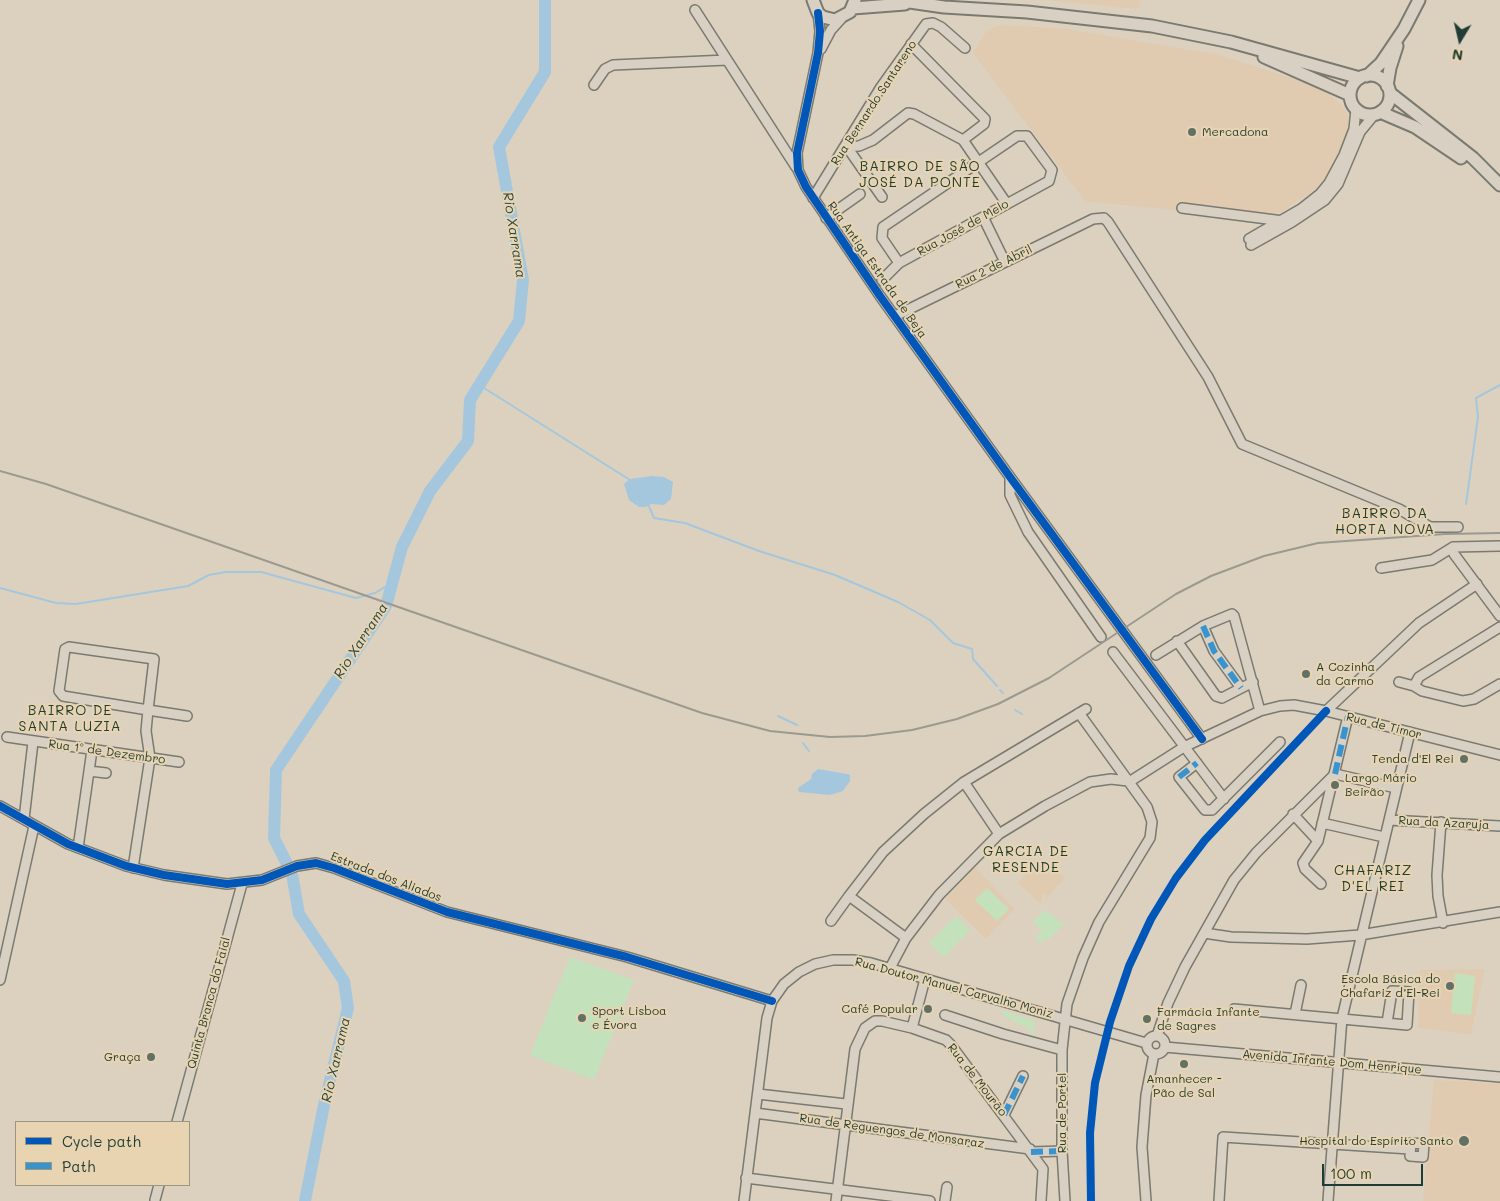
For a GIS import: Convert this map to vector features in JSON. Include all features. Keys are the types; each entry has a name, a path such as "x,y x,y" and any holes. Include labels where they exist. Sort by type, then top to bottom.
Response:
{"main road":[{"path":"802,0 815,6 829,19 841,19 854,4 914,4 1099,19 1152,26 1231,42 1364,77 1379,78 1388,89 1472,158 1498,183"},
{"path":"896,0 914,4"},
{"path":"1419,0 1404,28 1381,63 1352,87 1350,95 1356,109 1367,115 1377,114 1415,127 1498,183"},
{"path":"1377,114 1388,104 1390,68 1404,28"},
{"path":"1231,42 1350,95"}],"street":[{"path":"815,6 820,31 818,53"},
{"path":"695,10 798,170"},
{"path":"818,53 831,30 841,19"},
{"name":"Rua Bernardo Santareno","path":"813,198 847,146 881,88 923,28 929,23 941,27 965,48"},
{"path":"911,44 985,119 984,124 962,140"},
{"name":"Rua Antiga Estrada de Beja","path":"818,53 798,144 798,170 813,198 866,276 1010,477 1010,495 1028,532 1101,637"},
{"path":"594,85 605,69 613,65 727,60"},
{"path":"1356,109 1354,129 1330,183 1301,209 1250,242 1292,222 1325,200 1338,184 1360,132 1377,114"},
{"path":"847,146 859,146 873,140 911,113 962,140 1007,204"},
{"name":"Rua José de Melo","path":"882,280 899,263 1049,181 1052,170 1026,136 1017,136 979,162"},
{"path":"847,146 882,197"},
{"path":"899,263 882,238 883,227 979,162"},
{"path":"826,218 860,194"},
{"path":"1182,208 1292,222"},
{"path":"983,217 1005,262"},
{"name":"Rua 2 de Abril","path":"895,316 1093,219 1104,218 1208,377 1242,444 1399,509 1430,527 1458,527"},
{"path":"866,276 882,280 880,296"},
{"path":"1010,477 1202,739"},
{"path":"1381,568 1432,560 1453,547 1500,546"},
{"path":"1453,547 1454,554 1500,616"},
{"path":"1326,711 1406,634 1438,608 1477,584"},
{"path":"1156,655 1203,626 1228,614 1234,616 1260,711"},
{"path":"1203,626 1214,651 1242,688"},
{"path":"1414,686 1419,677 1500,627"},
{"path":"1177,641 1216,696 1222,698 1253,682"},
{"path":"133,868 150,758 146,731 148,710 154,659 69,647 64,653 59,691 64,696 148,710 188,716"},
{"path":"1113,652 1224,799"},
{"path":"1399,682 1414,686 1422,692 1463,701 1474,699 1500,684"},
{"name":"Rua de Timor","path":"1128,782 1184,746 1260,711 1280,706 1294,705 1326,711 1500,755"},
{"name":"Rua de Portel","path":"964,782 1082,711 1151,815 1152,830 1150,838 1099,922 1083,958 1064,1018 1062,1050 1062,1176 1065,1201"},
{"path":"1321,884 1305,869 1303,863 1318,841 1348,716"},
{"path":"1328,1201 1337,1063 1342,1018 1360,935 1410,732"},
{"name":"Rua 1º de Dezembro","path":"7,737 178,762"},
{"path":"24,819 33,742"},
{"path":"1197,763 1178,777 1204,810 1212,810 1280,742"},
{"path":"78,848 92,750"},
{"path":"89,771 106,773"},
{"path":"1335,774 1396,788"},
{"path":"1157,1036 1168,1003 1234,880 1256,853 1293,814 1335,774"},
{"path":"890,968 906,938 959,872 999,834 1090,782 1111,779 1128,782"},
{"path":"832,921 884,852 924,814 964,782 999,834"},
{"name":"Estrada dos Aliados","path":"0,806 78,848 133,868 164,875 227,884 242,884 262,880 297,866 316,863 334,868 447,912 627,957 772,1001"},
{"path":"1293,814 1318,841"},
{"name":"Rua da Azaruja","path":"1389,820 1500,826"},
{"path":"1441,822 1437,875 1438,896 1443,922"},
{"path":"1322,823 1384,837"},
{"path":"0,980 34,826"},
{"name":"Quinta Branca do Faial","path":"177,1121 242,884"},
{"path":"849,896 906,938"},
{"path":"1204,933 1231,937 1307,939 1360,935 1500,912"},
{"name":"Rua Doutor Manuel Carvalho Moniz","path":"772,1001 784,984 799,972 815,964 833,960 853,960 890,968 1146,1043"},
{"path":"912,1028 925,978"},
{"path":"1295,1014 1302,985"},
{"path":"744,1201 767,1018 772,1001"},
{"path":"1234,1009 1387,1023"},
{"path":"945,1015 1003,1034 1062,1050"},
{"name":"Rua de Mourão","path":"836,1201 854,1049 865,1028 875,1021 882,1020 946,1040 1030,1150 1044,1173 1041,1201"},
{"path":"1157,1036 1162,1038 1165,1047 1160,1054 1154,1054 1148,1050 1146,1043 1150,1037 1157,1036"},
{"name":"Avenida Infante Dom Henrique","path":"1165,1047 1500,1077"},
{"path":"1146,1201 1142,1147 1146,1095 1154,1054"},
{"path":"1004,1115 1023,1076"},
{"name":"Rua de Reguengos de Monsaraz","path":"758,1094 846,1104"},
{"name":"Rua de Reguengos de Monsaraz","path":"755,1113 1030,1150 1062,1151"},
{"path":"1219,1201 1223,1137 1410,1149"},
{"path":"746,1178 930,1201"},
{"path":"155,1200 159,1186"},
{"path":"945,1201 948,1187"}],"shaded area":[{"path":"1046,0 1140,0 1138,9"},
{"path":"996,26 1067,29 1219,55 1314,85 1342,105 1348,115 1350,123 1343,145 1325,183 1269,220 1085,201 973,53 986,32"},
{"path":"1049,862 1065,877 1045,901 1046,894 1043,893 1041,904 1018,883 1034,864 1046,865"},
{"path":"975,867 1015,909 986,939 945,899"},
{"name":"Escola Básica do Chafariz d’El-Rei","path":"1485,969 1471,1034 1418,1028 1420,970"},
{"name":"Hospital do Espírito Santo","path":"1434,1080 1500,1083 1500,1201 1423,1201"}],"green space":[{"path":"987,888 1009,909 997,921 975,900"},
{"path":"1045,910 1064,924 1048,940 1046,938 1041,943 1035,938 1042,931 1033,922"},
{"path":"956,916 970,930 944,957 929,943"},
{"name":"Sport Lisboa e Évora","path":"570,957 634,980 594,1080 530,1055"},
{"path":"1455,973 1475,976 1471,1015 1451,1013"},
{"path":"1000,1010 1035,1021 1033,1037 1030,1036 1031,1030 1004,1016"}],"water":[{"path":"652,476 664,477 673,482 671,499 664,505 651,504 646,507 639,507 629,500 624,484 630,479"},
{"path":"818,769 850,775 850,781 843,791 830,795 799,792 798,788 811,779 812,774"}],"waterway":[{"name":"Rio Xarrama","path":"305,1201 324,1105 348,1008 344,981 299,914 292,874 274,838 276,770 386,606 402,547 430,491 468,441 470,400 519,321 523,280 499,147 545,72 545,0"},
{"path":"482,380 484,388 630,480"},
{"path":"1466,504 1478,417 1476,398 1500,385"},
{"path":"648,504 654,518 685,523 759,551 835,575 898,602 930,620 953,643 972,649 973,659 997,686"},
{"path":"0,588 56,603 76,604 188,586 209,575 226,572 261,572 356,598 375,593 395,581"},
{"path":"1000,690 1003,693"},
{"path":"1015,710 1022,714"},
{"path":"778,716 797,725"},
{"path":"803,743 809,751"}],"railway":[{"path":"0,471 46,484 702,713 770,731 830,737 865,736 912,730 957,719 998,704 1049,678 1176,594 1211,576 1264,556 1318,543 1445,534 1500,533"}],"marked path":[{"path":"1203,626 1214,651 1241,688"},
{"path":"1335,774 1348,716"},
{"path":"1179,777 1197,763"},
{"path":"1004,1115 1023,1076"},
{"path":"1031,1152 1062,1151"}],"cycle path":[{"path":"818,13 820,31 818,53 797,153 798,170 806,187 880,296 1202,739"},
{"path":"1091,1201 1090,1133 1095,1083 1110,1022 1129,966 1151,919 1176,878 1205,840 1326,711"},
{"path":"0,806 68,844 126,866 164,875 227,884 262,880 297,866 316,863 334,868 447,912 627,957 772,1001"}],"place":[{"name":"Mercadona","path":"1192,132"},
{"name":"A Cozinha da Carmo","path":"1306,674"},
{"name":"Tenda d'El Rei","path":"1464,759"},
{"name":"Largo Mário Beirão","path":"1335,785"},
{"name":"Escola Básica do Chafariz d’El-Rei","path":"1450,986"},
{"name":"Café Popular","path":"928,1009"},
{"name":"Sport Lisboa e Évora","path":"582,1018"},
{"name":"Farmácia Infante de Sagres","path":"1147,1019"},
{"name":"Graça","path":"151,1057"},
{"name":"Amanhecer - Pão de Sal","path":"1184,1064"},
{"name":"Hospital do Espírito Santo","path":"1464,1141"}],"district":[{"name":"BAIRRO DE SÃO JOSÉ DA PONTE","path":"920,176"},
{"name":"BAIRRO DA HORTA NOVA","path":"1385,522"},
{"name":"BAIRRO DE SANTA LUZIA","path":"70,720"},
{"name":"GARCIA DE RESENDE","path":"1026,860"},
{"name":"CHAFARIZ D'EL REI","path":"1373,880"}]}
